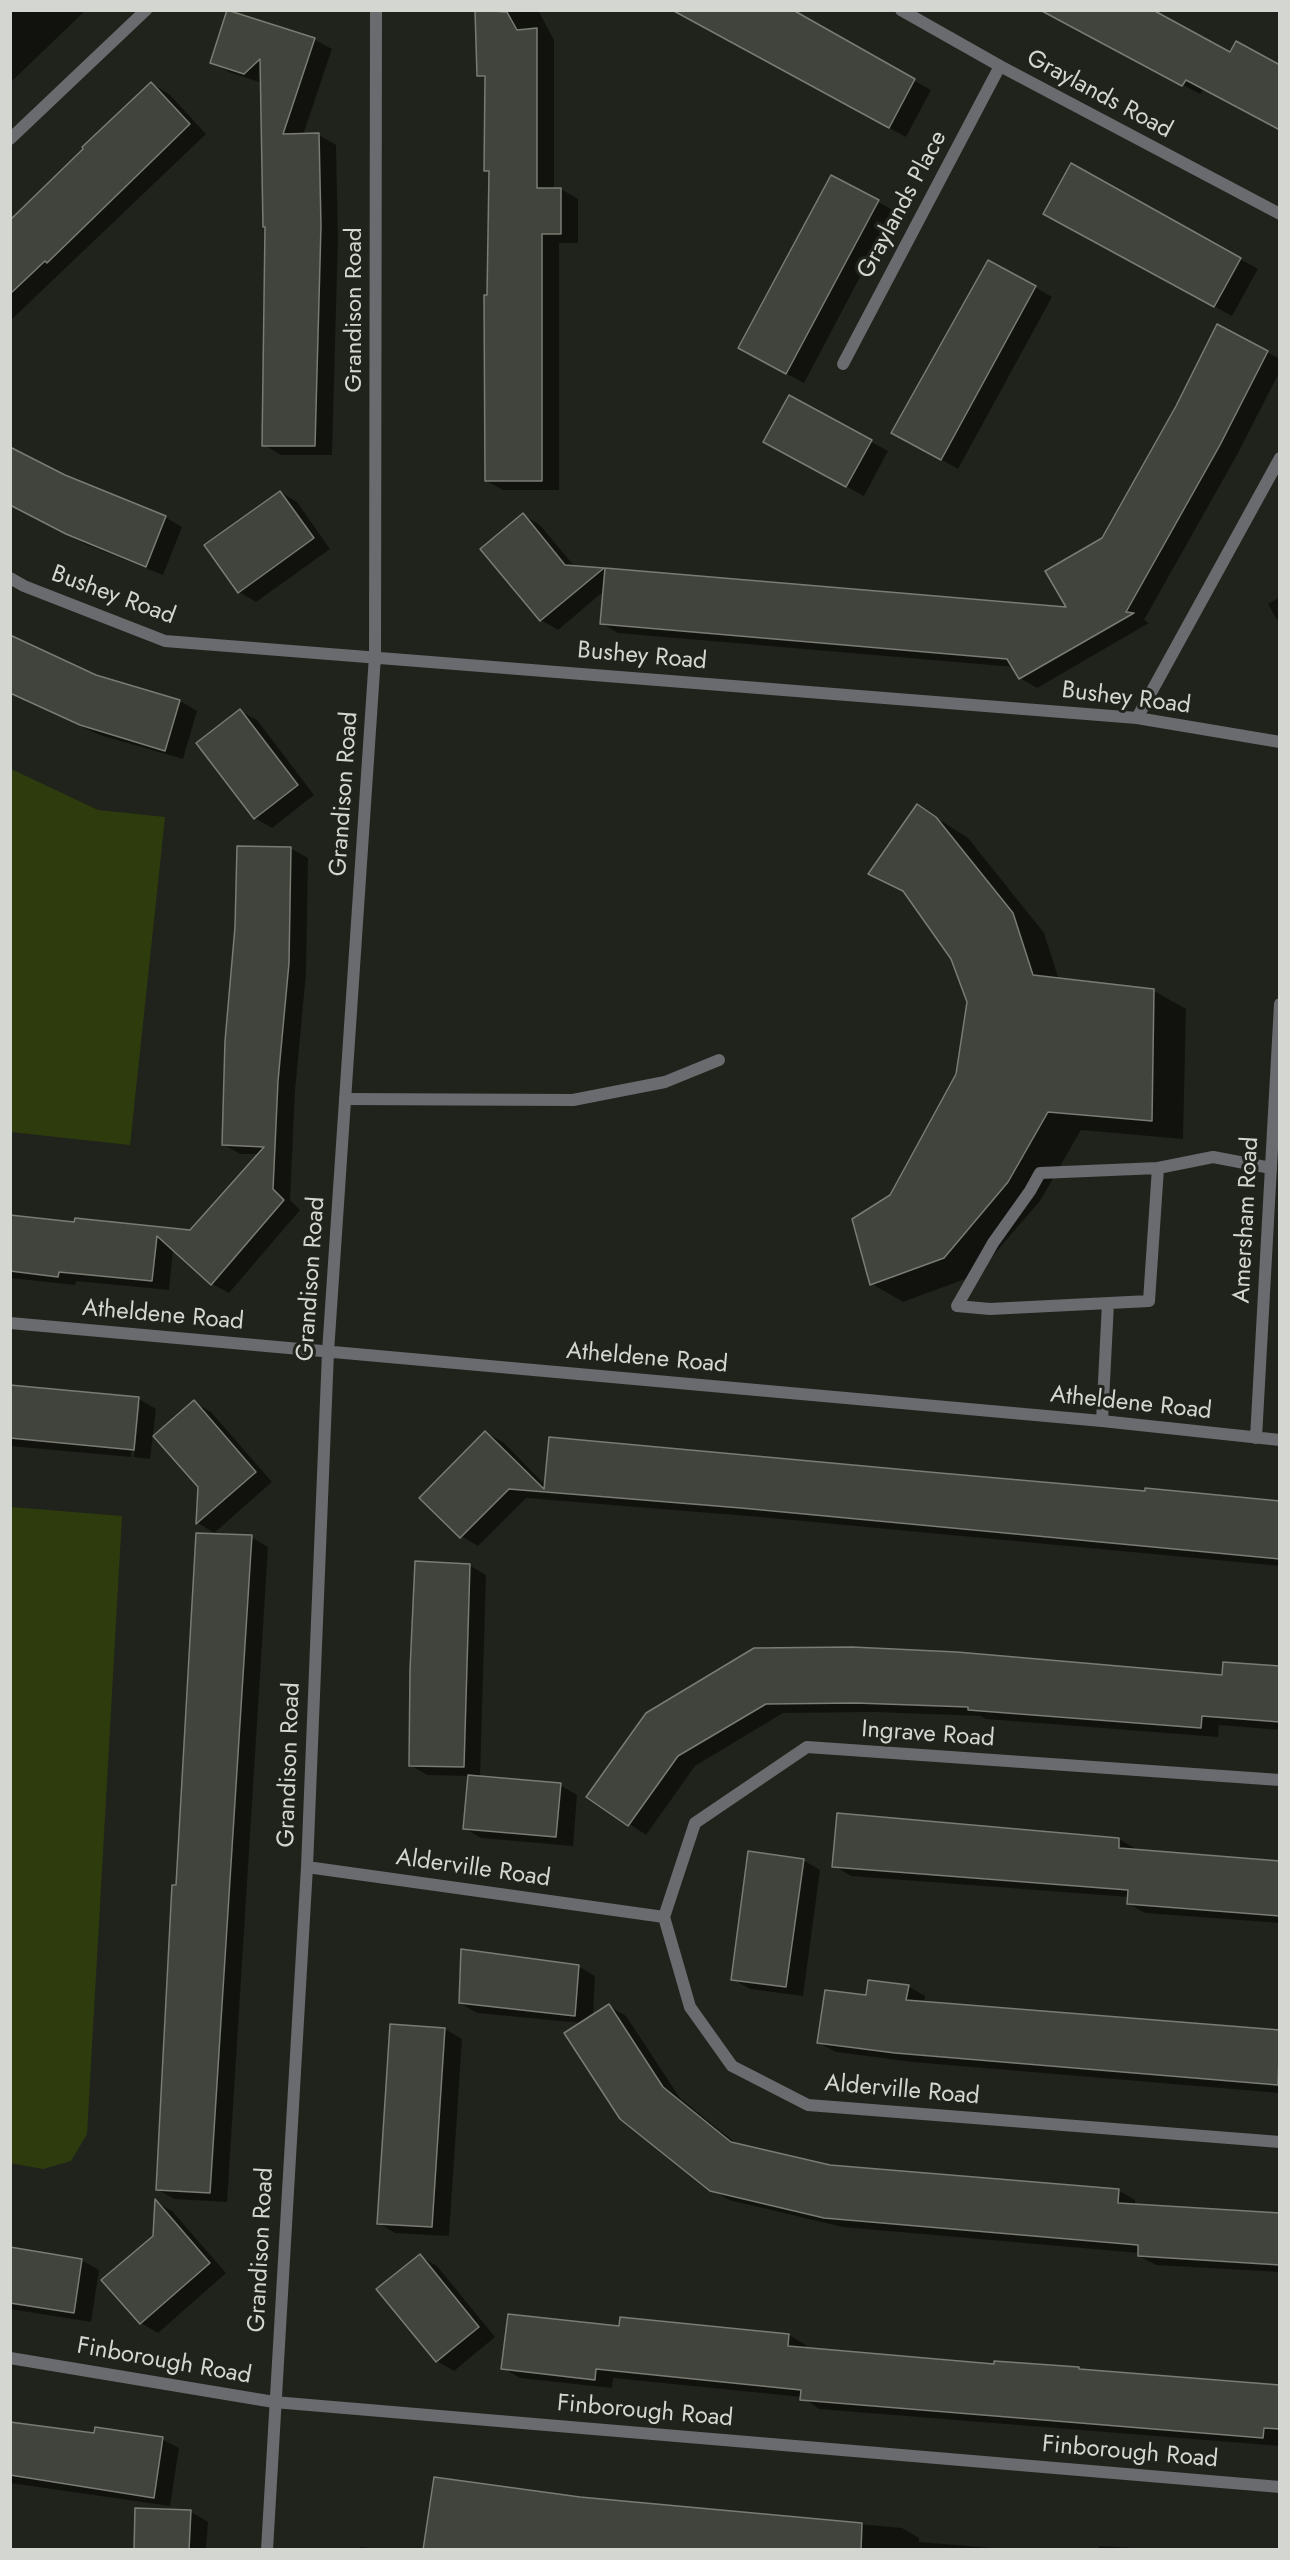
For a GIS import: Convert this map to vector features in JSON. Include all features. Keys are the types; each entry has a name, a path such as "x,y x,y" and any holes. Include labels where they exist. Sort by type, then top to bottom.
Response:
{"street":[{"path":"10,139 146,10"},
{"name":"Grandison Road","path":"267,2550 307,1867 328,1352 375,656 376,10"},
{"name":"Graylands Road","path":"901,10 1000,66 1280,214"},
{"name":"Graylands Place","path":"843,364 1000,66"},
{"path":"1137,718 1280,458"},
{"name":"Bushey Road","path":"10,578 24,586 165,641 1137,718 1280,742"},
{"name":"Amersham Road","path":"1256,1438 1280,1004"},
{"path":"345,1098 573,1100 665,1082 719,1059"},
{"path":"1158,1168 1149,1301 990,1309 957,1306 993,1243 1040,1173 1158,1168 1213,1157 1271,1168"},
{"path":"1102,1421 1108,1303"},
{"name":"Atheldene Road","path":"10,1323 1102,1421 1280,1440"},
{"name":"Ingrave Road","path":"664,1917 695,1823 807,1747 1280,1780"},
{"name":"Alderville Road","path":"307,1867 664,1917 690,2007 732,2067 808,2105 1280,2142"},
{"name":"Finborough Road","path":"10,2358 274,2402 1280,2487"}],"green space":[{"path":"11,769 98,810 165,817 130,1145 11,1132"},
{"path":"11,1507 122,1516 87,2134 71,2161 43,2169 10,2163"}],"building":[{"path":"227,10 315,38 283,134 319,133 321,226 315,446 262,446 265,227 263,227 260,59 244,74 210,63"},
{"path":"475,10 507,12 517,30 537,28 537,188 561,188 561,234 542,234 542,481 485,481 484,295 487,295 489,171 484,171 485,76 477,76"},
{"path":"672,10 793,10 915,79 889,128"},
{"path":"1040,10 1153,10 1230,52 1236,41 1280,65 1280,130 1186,80 1182,86"},
{"path":"151,82 190,124 47,263 45,261 10,294 10,220 83,149 82,147"},
{"path":"1071,163 1241,258 1214,307 1043,214"},
{"path":"831,175 879,200 786,374 738,348"},
{"path":"988,260 1036,286 941,460 891,433"},
{"path":"1217,324 1268,351 1220,445 1126,612 1134,613 1019,679 1007,659 600,624 605,568 1066,607 1045,571 1102,538 1176,406"},
{"path":"789,395 872,440 846,487 763,442"},
{"path":"10,447 65,475 166,516 146,567 66,534 10,505"},
{"path":"280,491 314,538 238,593 204,545"},
{"path":"523,513 565,565 604,568 540,621 480,549"},
{"path":"10,635 96,675 180,700 165,751 80,725 10,693"},
{"path":"240,709 298,785 254,819 196,743"},
{"path":"917,804 936,817 1013,913 1033,975 1154,989 1152,1121 1048,1112 1008,1182 944,1258 870,1285 852,1219 890,1195 956,1074 967,1002 951,959 903,891 868,874"},
{"path":"237,846 291,847 289,963 278,1081 273,1189 284,1200 211,1285 157,1236 152,1281 59,1272 58,1277 10,1271 10,1215 74,1222 75,1218 190,1230 264,1147 222,1145 225,1041 235,927"},
{"path":"10,1385 139,1397 134,1450 10,1438"},
{"path":"194,1400 256,1472 196,1524 198,1487 153,1436"},
{"path":"485,1431 544,1489 549,1437 1145,1491 1145,1488 1280,1501 1280,1559 741,1508 509,1489 460,1538 419,1498"},
{"path":"196,1533 252,1535 210,2193 156,2190 172,1885 176,1885"},
{"path":"415,1561 470,1564 464,1767 409,1766 410,1670"},
{"path":"852,1647 957,1652 1222,1675 1223,1662 1280,1666 1280,1722 1202,1716 1201,1728 968,1710 968,1707 856,1703 766,1704 678,1756 628,1826 586,1797 646,1713 754,1648"},
{"path":"468,1775 561,1783 556,1837 463,1829"},
{"path":"837,1813 1119,1838 1119,1848 1280,1861 1280,1916 1127,1904 1128,1890 832,1867"},
{"path":"748,1851 804,1859 786,1987 731,1980"},
{"path":"461,1949 579,1965 575,2016 459,2003"},
{"path":"868,1980 909,1985 906,2000 1280,2030 1278,2085 895,2053 817,2043 825,1990 866,1995"},
{"path":"609,2004 663,2087 731,2142 830,2165 1119,2189 1118,2203 1280,2213 1280,2265 1138,2256 1138,2245 824,2218 710,2191 620,2119 564,2033"},
{"path":"390,2024 445,2028 432,2227 377,2224"},
{"path":"155,2199 210,2263 140,2324 101,2280 153,2236"},
{"path":"10,2247 82,2259 74,2313 10,2303"},
{"path":"420,2254 479,2327 436,2362 376,2289"},
{"path":"508,2314 619,2326 620,2317 789,2334 788,2346 994,2364 994,2361 1079,2367 1079,2369 1280,2385 1280,2429 1264,2428 1263,2438 800,2400 801,2390 596,2369 595,2380 501,2369"},
{"path":"10,2422 94,2433 95,2427 163,2437 154,2498 10,2475"},
{"path":"434,2477 580,2497 862,2523 861,2550 423,2550"},
{"path":"135,2508 191,2510 189,2550 134,2550"}]}
